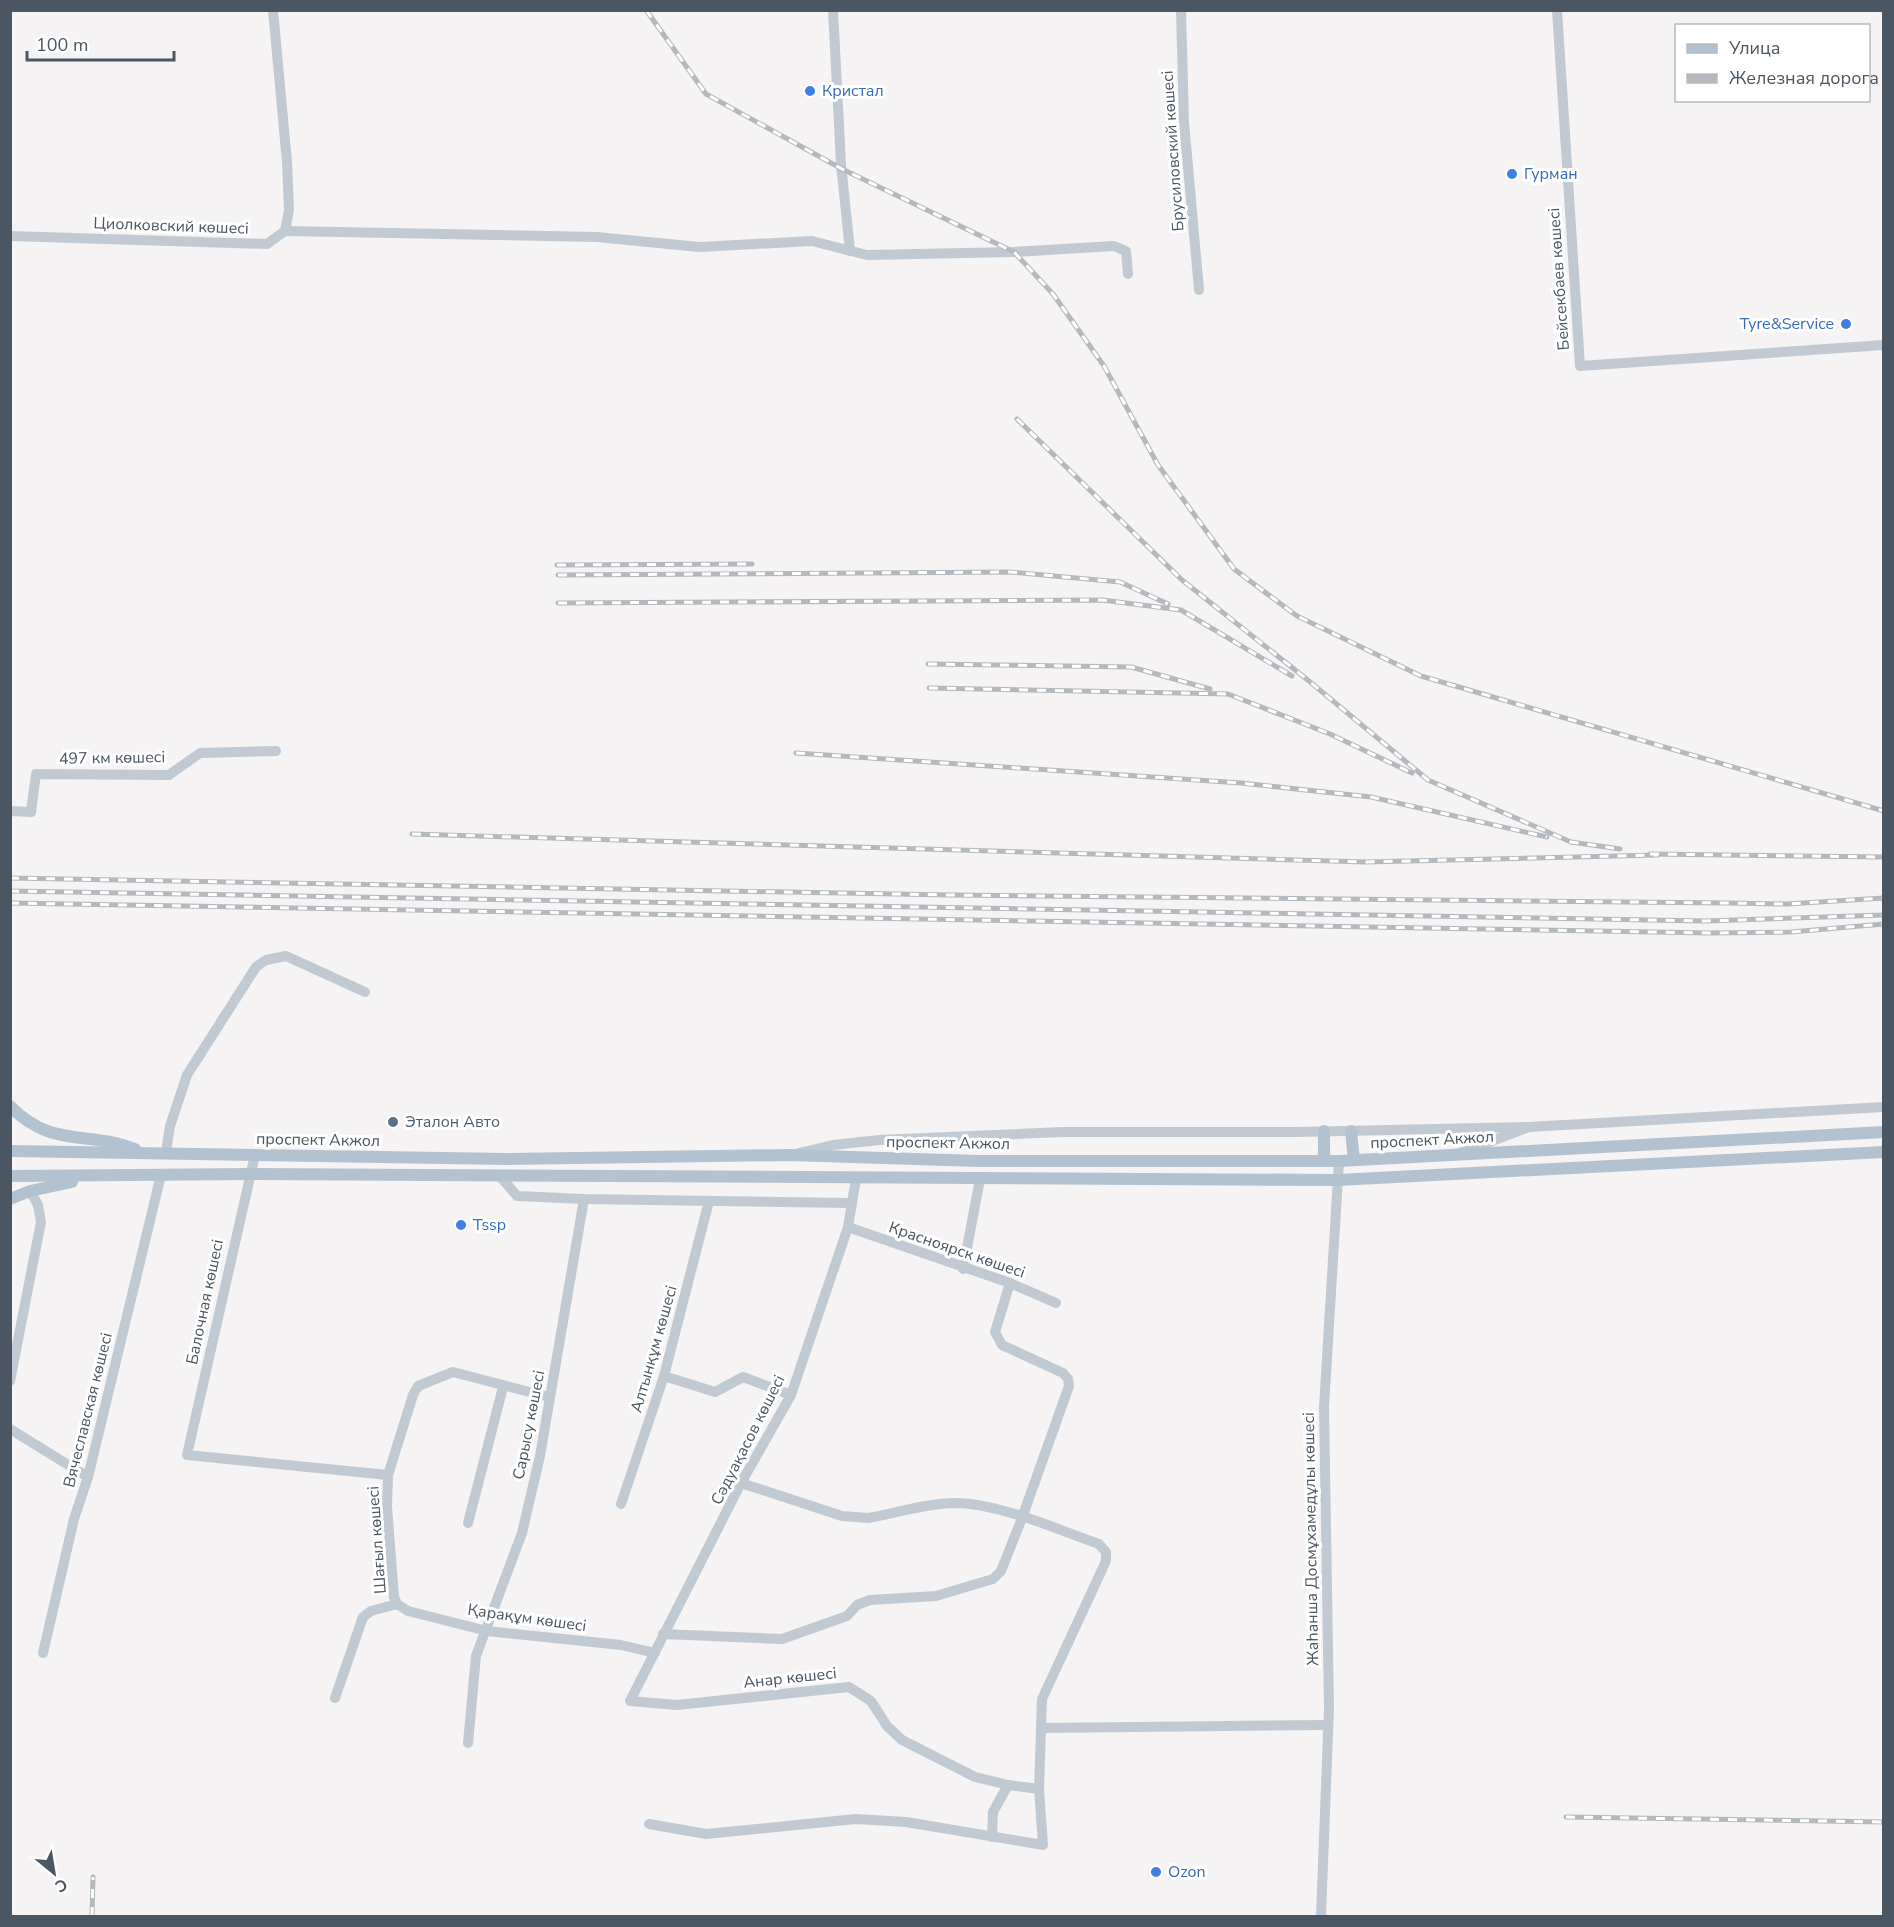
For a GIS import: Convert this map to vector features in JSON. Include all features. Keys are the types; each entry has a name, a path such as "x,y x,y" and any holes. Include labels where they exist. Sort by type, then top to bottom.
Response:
{"main road":[{"path":"10,1106 26,1122 44,1132 70,1138 116,1141 142,1152"},
{"path":"1324,1131 1324,1161"},
{"path":"1351,1131 1354,1160"},
{"name":"проспект Акжол","path":"10,1151 506,1159 789,1155 979,1161 1339,1161 1884,1132"},
{"name":"проспект Акжол","path":"10,1176 250,1174 1338,1180 1884,1152"},
{"path":"10,1199 30,1191 103,1176"}],"street":[{"path":"273,10 289,210 285,231 597,237 699,247 812,241 867,255 1114,246 1126,251 1128,274"},
{"path":"833,10 841,164 850,251"},
{"name":"Брусиловский көшесі","path":"1181,10 1184,122 1199,290"},
{"name":"Бейсекбаев көшесі","path":"1557,10 1580,366 1884,345"},
{"name":"Циолковский көшесі","path":"10,236 267,244 285,231"},
{"name":"497 км көшесі","path":"10,811 31,812 36,774 169,775 200,753 276,751"},
{"path":"166,1152 170,1126 187,1075 256,967 266,960 286,957 365,992"},
{"path":"789,1155 833,1145 891,1140 1062,1132 1351,1131 1529,1127 1884,1107"},
{"path":"1451,1156 1529,1127"},
{"name":"Балочная көшесі","path":"255,1155 187,1455 388,1474"},
{"name":"Жаһанша Досмұхамедұлы көшесі","path":"1321,1917 1327,1725 1324,1407 1339,1161"},
{"name":"Вячеславская көшесі","path":"43,1653 74,1519 88,1477 161,1175"},
{"path":"498,1175 517,1196 852,1203"},
{"name":"Сәдуақасов көшесі","path":"630,1701 741,1483 791,1395 848,1227 856,1179"},
{"path":"963,1269 980,1179"},
{"path":"10,1381 40,1222 38,1205 30,1191"},
{"name":"Сарысу көшесі","path":"468,1743 476,1656 522,1533 540,1456 585,1199"},
{"name":"Алтынқұм көшесі","path":"621,1504 664,1376 709,1201"},
{"name":"Красноярск көшесі","path":"848,1227 963,1269 1010,1283 1056,1303"},
{"path":"663,1634 782,1639 847,1616 857,1605 870,1600 936,1596 993,1580 1000,1571 1022,1518 1069,1386 1068,1379 1063,1373 1002,1346 997,1340 995,1332 1010,1283"},
{"name":"Шағыл көшесі","path":"335,1698 363,1617 371,1611 398,1604 394,1597 387,1508 388,1474 413,1395 418,1386 453,1372 549,1398"},
{"path":"664,1376 715,1392 743,1377 791,1395"},
{"path":"468,1523 503,1387"},
{"path":"10,1429 88,1477"},
{"path":"649,1824 706,1834 856,1820 906,1822 1043,1845 1039,1789 1042,1699 1106,1561 1106,1552 1099,1544 1022,1518 969,1504 952,1503 868,1518 842,1516 741,1483"},
{"name":"Қарақұм көшесі","path":"398,1604 408,1611 487,1631 621,1645 655,1653"},
{"name":"Анар көшесі","path":"630,1701 677,1705 849,1687 872,1701 887,1726 902,1740 975,1777 1039,1789"},
{"path":"1041,1728 1327,1725"},
{"path":"992,1837 993,1812 1008,1785"}],"railway":[{"path":"646,10 706,94 842,169 1014,252 1053,294 1104,366 1158,465 1234,569 1297,616 1421,676 1884,811"},
{"path":"1017,419 1182,580 1428,780 1571,842 1620,849"},
{"path":"557,565 752,564"},
{"path":"558,575 1011,572 1120,582 1168,604"},
{"path":"558,603 1102,600 1181,610 1292,676"},
{"path":"928,664 1131,667 1210,689"},
{"path":"929,688 1228,694 1330,734 1412,773"},
{"path":"796,753 1241,783 1371,797 1547,837"},
{"path":"412,834 1366,862 1658,855"},
{"path":"1650,854 1884,857"},
{"path":"10,878 950,895 1787,904 1884,898"},
{"path":"10,891 1706,921 1884,915"},
{"path":"10,903 1710,933 1791,932 1884,924"},
{"path":"1566,1817 1884,1822"},
{"path":"92,1916 93,1877"}],"place":[{"name":"Кристал","path":"810,91"},
{"name":"Гурман","path":"1512,174"},
{"name":"Tyre&Service","path":"1846,324"},
{"name":"Эталон Авто","path":"393,1122"},
{"name":"Tssp","path":"461,1225"},
{"name":"Ozon","path":"1156,1872"}]}
